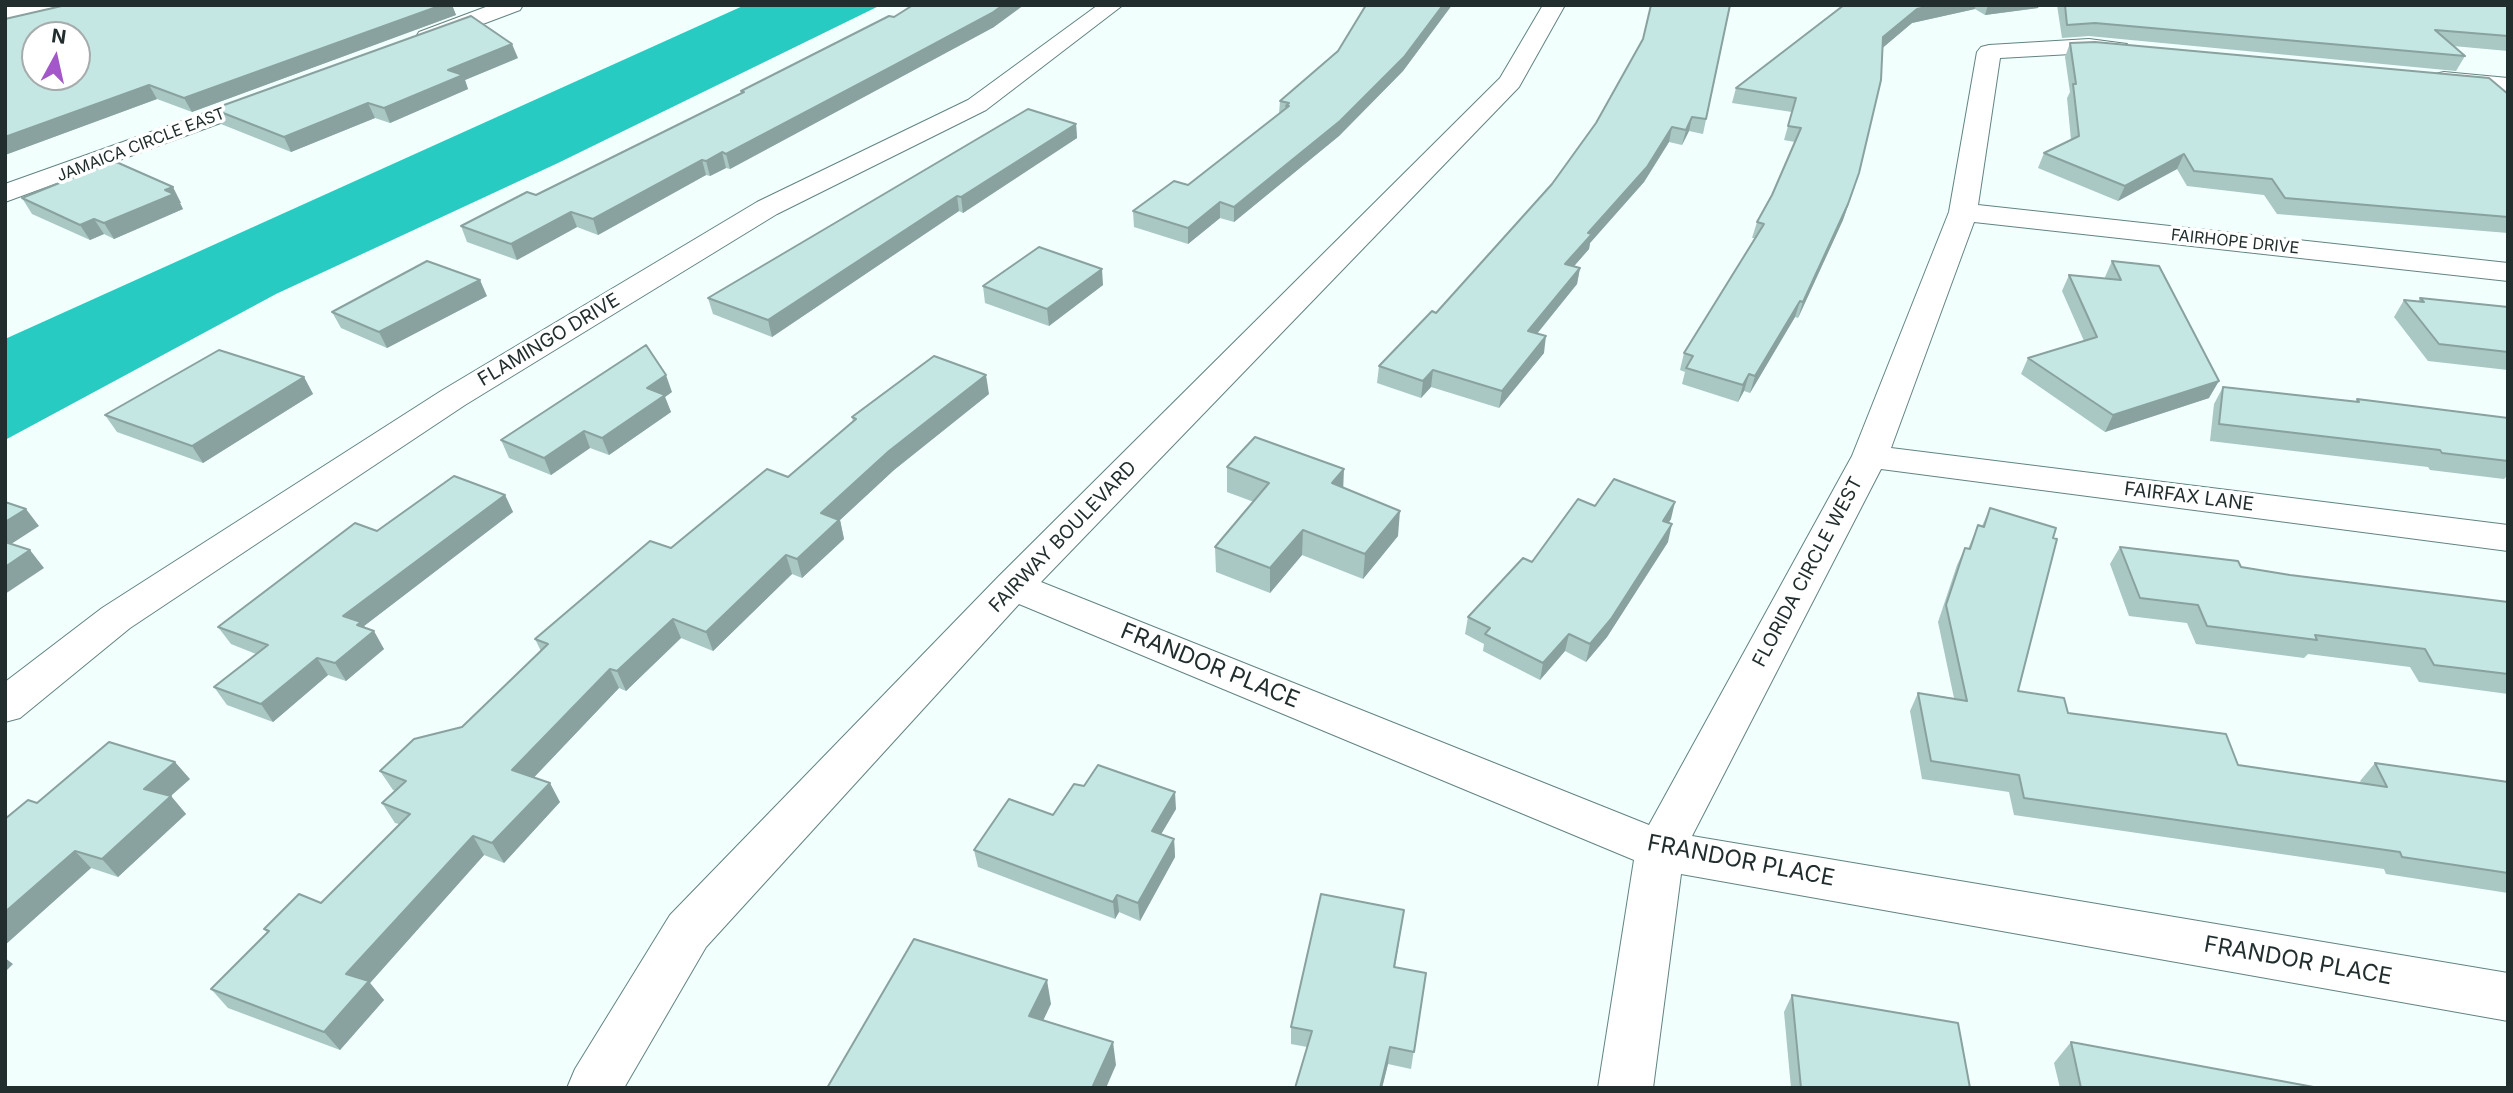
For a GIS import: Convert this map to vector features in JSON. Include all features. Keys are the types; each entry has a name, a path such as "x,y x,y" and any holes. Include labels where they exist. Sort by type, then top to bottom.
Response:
{"street":[{"path":"5,13 43,5"},
{"path":"408,44 512,5"},
{"name":"FLAMINGO DRIVE","path":"5,706 116,618 453,398 767,208 977,105 1112,5"},
{"name":"FAIRWAY BOULEVARD","path":"594,1088 688,931 1013,586 1510,82 1554,5"},
{"name":"FLORIDA CIRCLE WEST","path":"1625,1088 1660,850 1870,456 1963,212 1989,52 2089,46 2143,51"},
{"path":"2427,78 2508,85"},
{"name":"JAMAICA CIRCLE EAST","path":"5,194 291,89"},
{"name":"FAIRHOPE DRIVE","path":"1963,212 2508,272"},
{"name":"FAIRFAX LANE","path":"1870,456 2508,538"},
{"name":"FRANDOR PLACE","path":"1013,586 1660,850 2508,997"}],"water":[{"path":"745,5 881,5 558,163 276,294 5,440 5,339"}],"building":[{"path":"66,5 442,5 184,98 149,85 5,137 5,19"},
{"path":"913,5 1003,5 726,154 722,152 706,161 702,160 593,219 571,212 511,244 461,226 527,192 536,195 744,92 741,91 889,16 894,17"},
{"path":"1366,5 1443,5 1404,57 1340,121 1234,207 1220,202 1188,228 1133,211 1174,181 1188,185 1289,106 1286,106 1289,103 1280,101 1338,51"},
{"path":"1651,5 1730,5 1706,119 1692,117 1686,130 1672,127 1647,167 1588,233 1592,234 1565,264 1580,268 1528,331 1546,336 1502,391 1433,370 1423,381 1379,366 1432,311 1436,313 1552,184 1596,123 1643,39"},
{"path":"1844,5 1935,5 1917,9 1883,37 1881,80 1859,173 1848,204 1803,302 1800,301 1755,376 1749,374 1743,385 1686,368 1693,356 1684,353 1764,224 1757,222 1772,195 1801,128 1788,126 1796,98 1736,88"},
{"path":"2065,5 2508,5 2508,36 2435,30 2465,56 2095,23 2067,25"},
{"path":"471,16 512,44 448,70 463,75 384,108 368,103 284,137 213,109"},
{"path":"2095,42 2489,78 2508,94 2508,217 2285,198 2272,179 2194,171 2184,154 2125,186 2044,153 2079,136 2070,43"},
{"path":"1028,109 1076,124 961,197 957,196 768,320 708,298"},
{"path":"114,161 173,187 165,190 174,194 104,223 94,219 80,225 22,198"},
{"path":"1039,247 1102,269 1047,309 983,286"},
{"path":"427,261 480,280 379,332 332,312"},
{"path":"2112,261 2159,266 2219,381 2113,415 2028,358 2097,337 2069,275 2121,280"},
{"path":"2420,298 2508,307 2508,352 2439,344 2404,300 2424,302"},
{"path":"646,345 666,375 647,388 665,395 602,438 584,431 544,458 501,440"},
{"path":"219,350 304,377 192,446 105,415"},
{"path":"934,356 986,375 889,451 821,513 839,520 797,559 786,555 706,632 673,619 617,671 610,669 512,770 550,783 492,843 473,836 346,974 369,981 324,1032 211,989 269,931 264,929 299,894 321,903 410,814 382,803 406,781 380,771 414,739 462,727 548,644 535,639 650,541 671,548 767,469 788,477 856,419 852,417"},
{"path":"2223,387 2359,402 2357,399 2508,418 2508,461 2442,453 2440,450 2219,424"},
{"path":"1255,437 1344,469 1332,483 1400,511 1365,554 1303,530 1270,568 1215,547 1269,483 1227,467"},
{"path":"454,476 505,495 343,616 361,622 357,625 374,631 335,663 317,658 261,704 214,687 268,645 218,627 355,523 377,531"},
{"path":"1614,479 1675,502 1663,521 1672,524 1611,619 1590,644 1569,634 1543,663 1485,634 1490,628 1468,617 1523,558 1532,562 1578,499 1595,506"},
{"path":"5,502 26,509 5,522"},
{"path":"1990,508 2056,528 2053,538 2057,539 2018,691 2064,698 2068,713 2226,734 2238,765 2387,787 2375,763 2508,782 2508,873 2402,857 2400,852 2024,798 2019,775 1931,761 1918,693 1967,701 1946,605 1965,548 1970,549 1978,525 1984,527"},
{"path":"5,542 30,550 5,567"},
{"path":"2120,547 2238,561 2241,567 2290,575 2508,602 2508,674 2434,665 2425,649 2315,635 2317,640 2207,626 2198,605 2140,598"},
{"path":"109,742 175,762 144,789 171,796 102,859 75,851 5,912 5,819 28,800 37,803"},
{"path":"1098,765 1175,792 1152,831 1174,839 1138,903 1117,895 1113,902 974,850 1009,799 1053,815 1074,784 1084,786"},
{"path":"1321,894 1404,910 1394,967 1426,973 1414,1052 1390,1047 1380,1088 1295,1088 1312,1031 1291,1027"},
{"path":"914,939 1047,980 1029,1016 1113,1042 1092,1088 827,1088"},
{"path":"1792,995 1958,1023 1970,1088 1801,1088"},
{"path":"2071,1042 2319,1088 2081,1088"}]}
